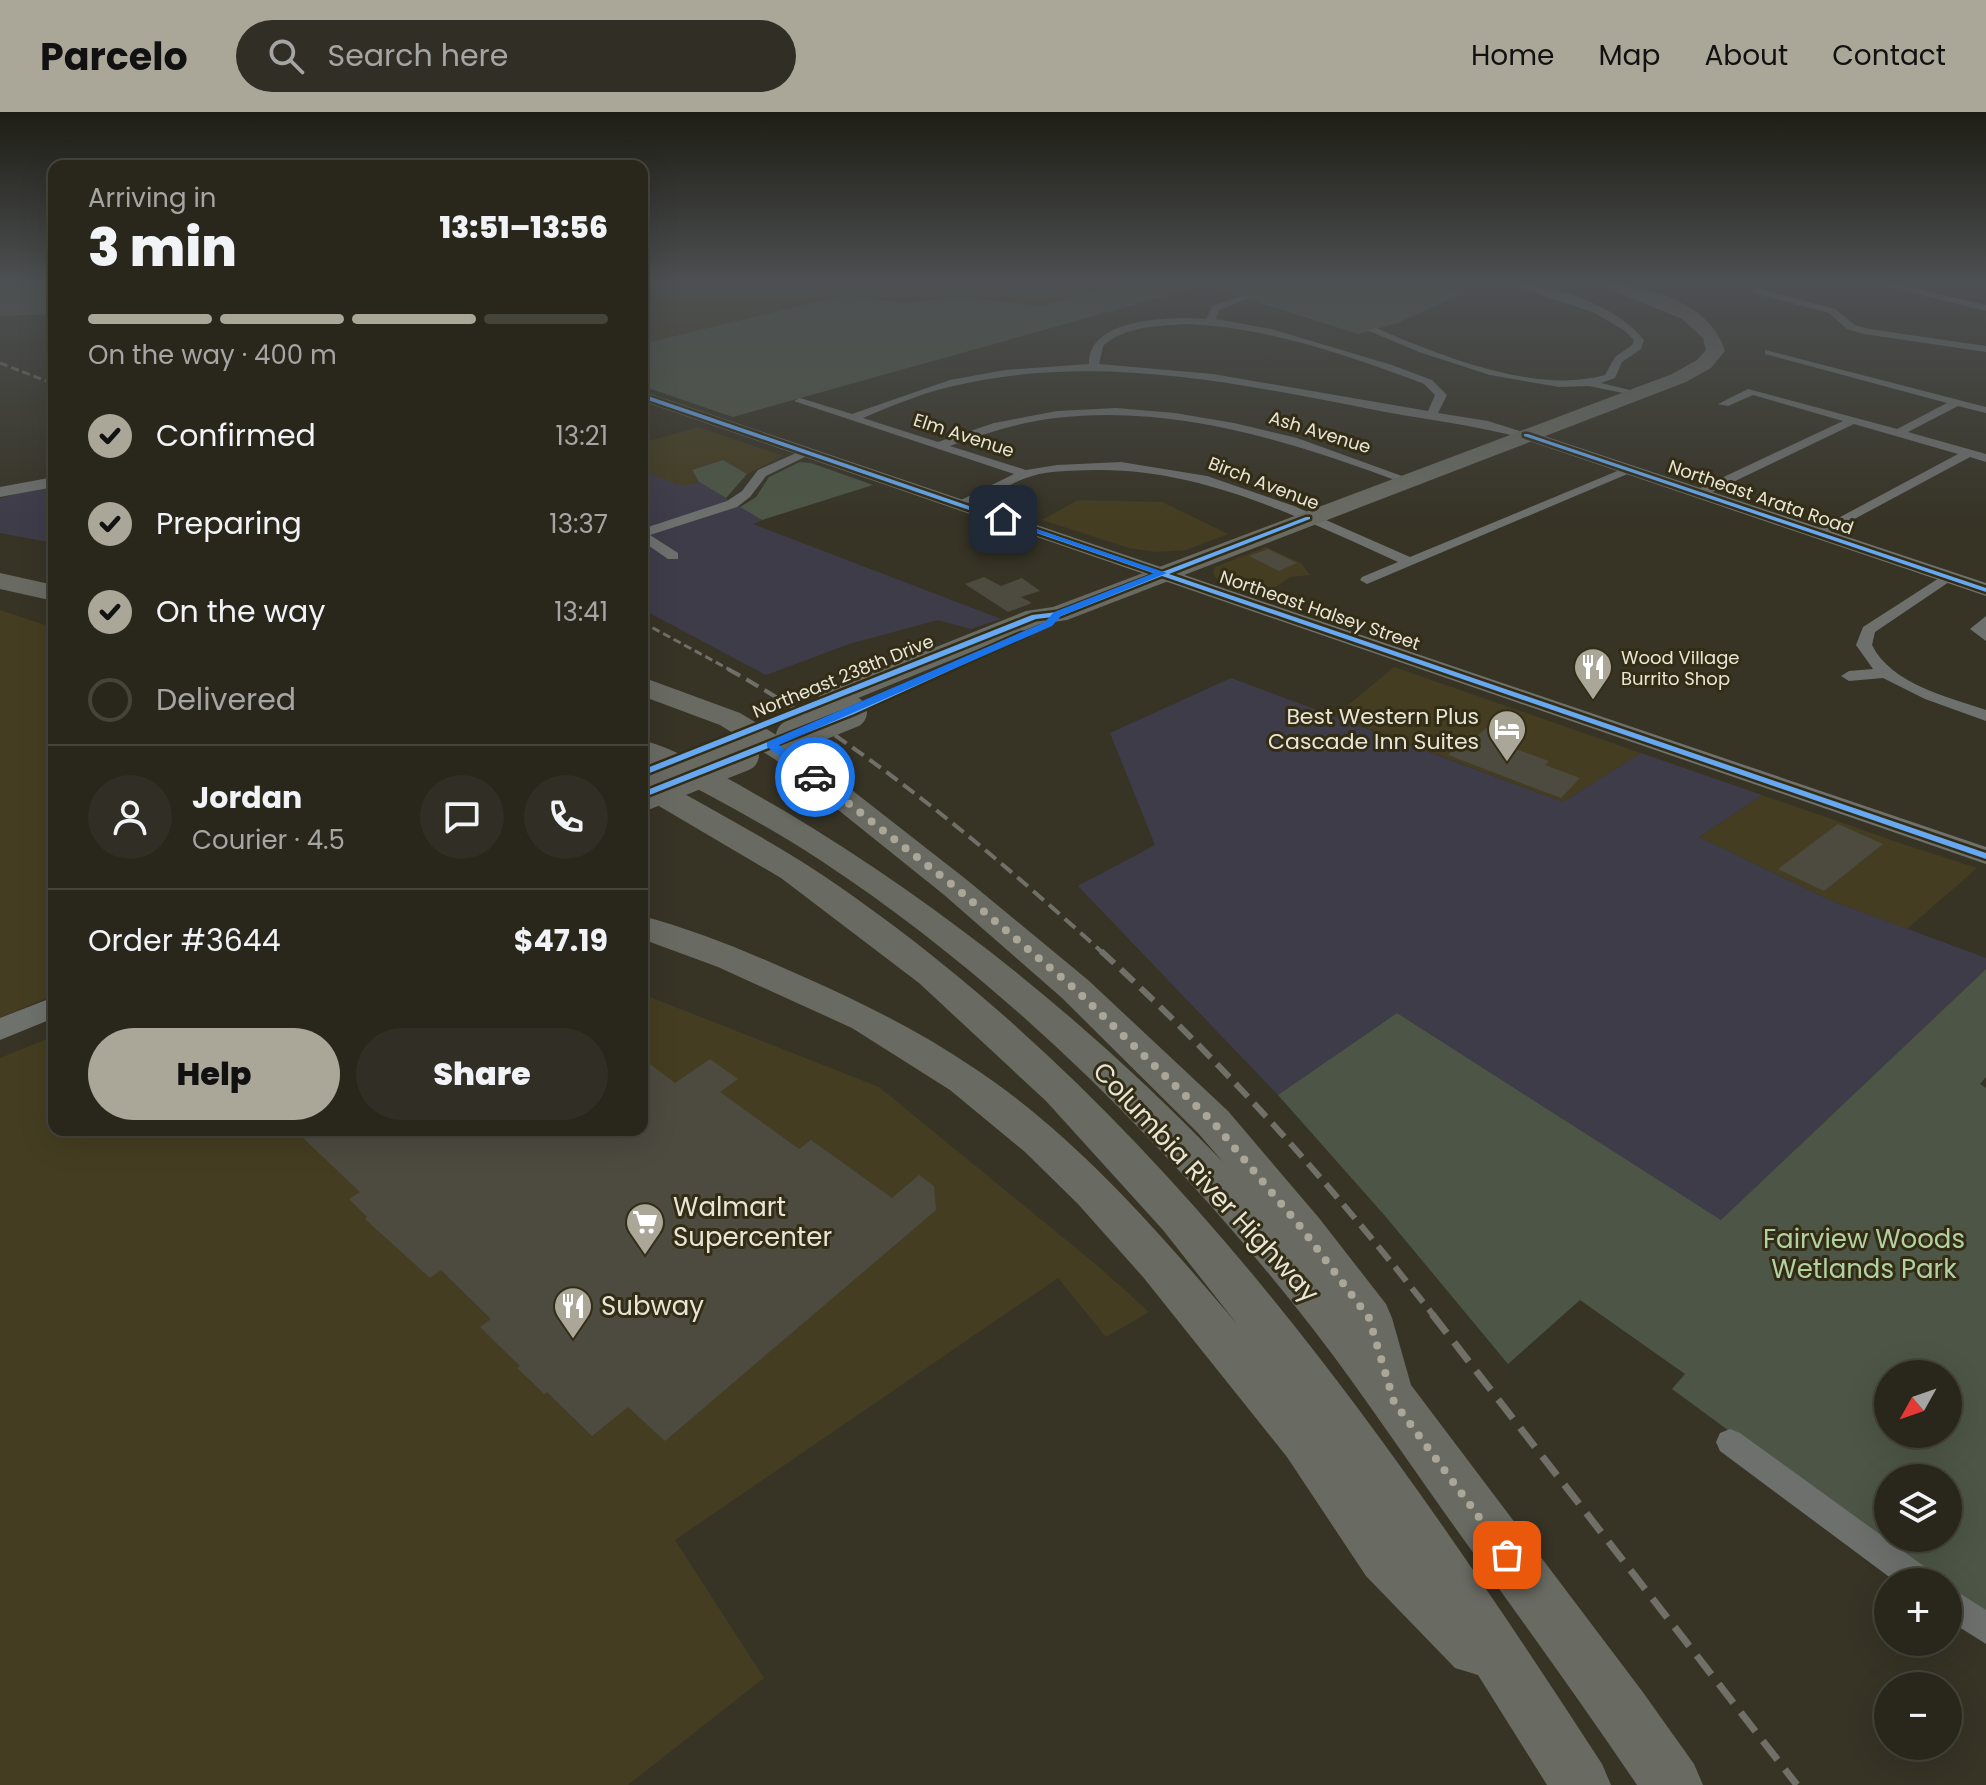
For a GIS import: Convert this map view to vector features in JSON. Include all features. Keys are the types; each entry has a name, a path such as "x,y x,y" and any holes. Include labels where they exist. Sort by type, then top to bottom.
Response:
{"highway":[{"name":"Northeast 238th Drive","path":"648,792 758,739 1035,617 1058,614 1407,480 1518,432 1600,407 1690,373 1705,362"},
{"path":"1588,383 1607,397 1600,407"},
{"path":"0,559 48,570"},
{"path":"8,583 48,594"},
{"path":"648,688 730,719 955,887 1075,989 1213,1122 1303,1230 1369,1318 1394,1402"},
{"name":"Northeast 238th Drive","path":"648,771 758,739"},
{"name":"Columbia River Highway","path":"648,752 746,802 857,871 943,932 1045,1017 1150,1116 1232,1202 1312,1293 1621,1709 1673,1785"},
{"name":"Columbia River Highway","path":"648,786 755,847 866,923 995,1030 1098,1131 1191,1234 1287,1353 1447,1577 1581,1785"},
{"path":"648,929 731,959 865,1019 964,1080 1029,1131 1103,1202 1243,1362 1305,1441 1385,1558 1528,1700"}],"street":[{"path":"1369,362 1435,386 1441,395 1431,416"},
{"path":"1463,362 1541,382 1588,383 1634,394"},
{"path":"1588,383 1614,373 1618,362"},
{"path":"1807,362 1986,410"},
{"path":"853,418 950,383 1015,372 1094,366 1220,376 1518,432"},
{"path":"1863,377 1880,369"},
{"path":"1724,404 1752,391 1986,458"},
{"name":"Northeast Halsey Street","path":"648,398 1986,856"},
{"name":"Elm Avenue","path":"800,401 1025,474"},
{"path":"1898,433 1957,402"},
{"name":"Ash Avenue","path":"940,445 986,427 1031,416 1074,412 1135,413 1206,421 1282,437 1407,480"},
{"path":"1700,493 1853,420"},
{"name":"Northeast Arata Road","path":"1518,432 1986,590"},
{"path":"648,532 732,504 746,494 762,473 809,452"},
{"path":"1819,534 1968,453"},
{"name":"Birch Avenue","path":"962,505 1025,474 1094,465 1155,468 1245,491 1409,562"},
{"path":"1367,580 1631,470"},
{"path":"0,492 48,483"},
{"path":"648,538 673,556"},
{"path":"1947,577 1864,636 1869,657 1885,673 1906,685 1986,716"},
{"path":"1986,620 1977,629 1986,637"},
{"path":"1849,676 1885,673"},
{"path":"0,1030 48,1010"},
{"path":"0,1047 48,1027"},
{"path":"1730,1442 1902,1568"},
{"path":"1962,1611 1986,1629"}],"shaded area":[{"path":"698,427 783,456 747,474 723,460 692,470 699,482 683,487 648,473 648,441"},
{"path":"648,473 683,486 699,482 762,520 753,524 1001,619 970,629 938,620 849,644 766,675 648,612"},
{"path":"48,486 48,542 0,533 0,498"},
{"path":"1078,500 1162,502 1228,534 1186,550 1156,552 1129,548 1042,520"},
{"path":"1266,547 1301,563 1310,575 1290,577 1261,597 1216,578 1213,573 1215,567"},
{"path":"0,610 48,626 48,998 0,1018"},
{"path":"1394,667 1641,753 1563,802 1335,716"},
{"path":"1231,678 1563,802 1641,753 1762,795 1699,837 1832,901 1986,958 1986,969 1721,1220 1397,1013 1278,1095 1078,886 1155,845 1110,733"},
{"path":"1762,795 1977,868 1907,929 1832,901 1699,837"},
{"path":"648,996 879,1087 1099,1267 1149,1312 1106,1337 1058,1278 675,1540 764,1678 628,1785 0,1785 0,1058 48,1038 48,1136 648,1136"}],"green space":[{"path":"648,362 929,362 733,417 648,388"},
{"path":"723,460 747,474 726,498 699,482 692,470"},
{"path":"800,462 873,485 762,520 740,507 756,497 769,477"},
{"name":"Fairview Woods Wetlands Park","path":"1986,969 1986,1077 1980,1084 1986,1088 1986,1620 1962,1602 1962,1568 1916,1568 1894,1552 1962,1552 1962,1464 1874,1464 1874,1537 1672,1389 1685,1374 1580,1300 1508,1364 1386,1217 1278,1095 1397,1013 1721,1220"}],"building":[{"path":"1268,549 1297,563 1279,571 1249,556"},
{"path":"984,577 1001,586 1022,578 1040,591 1021,597 1032,603 1008,612 965,584"},
{"name":"Best Western Plus Cascade Inn Suites","path":"1489,726 1505,732 1494,741 1549,761 1545,765 1580,778 1561,798 1448,755 1472,733 1478,735"},
{"path":"1838,824 1883,844 1824,891 1778,869"},
{"name":"Walmart Supercenter","path":"710,1059 738,1079 720,1092 799,1149 811,1140 892,1198 919,1175 934,1186 936,1210 665,1441 628,1407 592,1436 517,1368 520,1366 480,1327 491,1319 441,1270 430,1278 365,1219 367,1217 349,1199 360,1192 304,1139 309,1136 648,1136 648,1063 675,1083"}],"railway":[{"path":"0,363 48,382"},
{"path":"648,625 732,671"},
{"path":"728,669 828,731 923,800 1015,875 1103,953"},
{"path":"1101,951 1190,1036 1275,1126 1434,1316"},
{"path":"1432,1314 1797,1785"}],"cycle path":[{"path":"648,398 1986,856"},
{"path":"1526,435 1986,590"},
{"path":"648,771 1035,617 1058,614 1308,518"},
{"path":"648,793 851,712 1024,635"}],"way so far":[{"path":"815,777 955,887 1075,989 1213,1122 1303,1230 1369,1318 1394,1402 1507,1555"}],"place":[{"name":"Wood Village Burrito Shop","path":"1593,701"},
{"name":"Best Western Plus Cascade Inn Suites","path":"1507,763"},
{"name":"Walmart Supercenter","path":"645,1256"},
{"name":"Subway","path":"573,1340"}],"route":[{"path":"815,777 771,744 851,712 1048,624 1058,614 1162,573 1003,519"}]}
